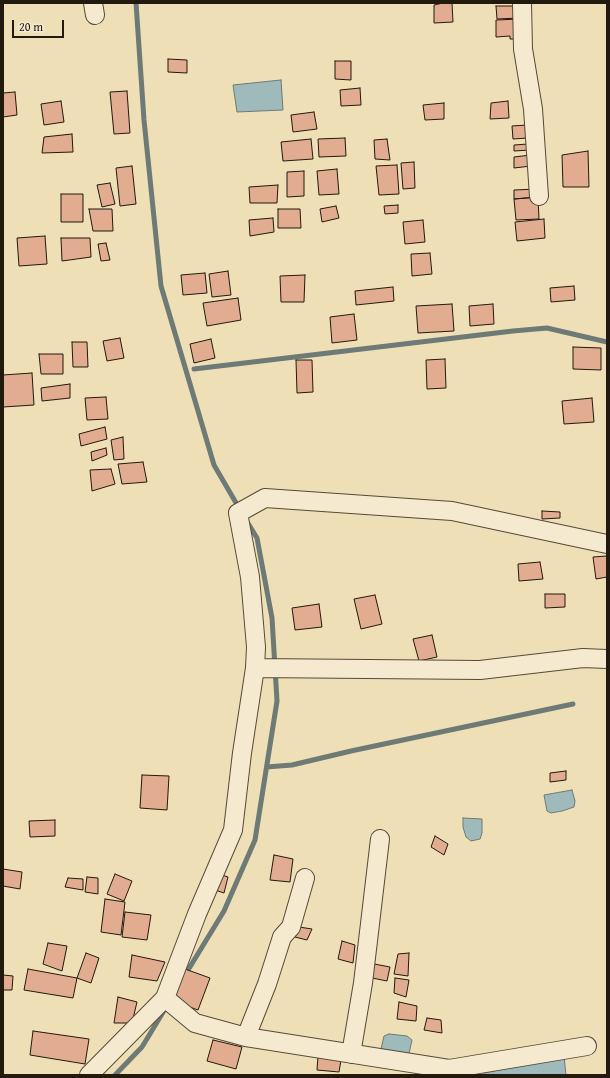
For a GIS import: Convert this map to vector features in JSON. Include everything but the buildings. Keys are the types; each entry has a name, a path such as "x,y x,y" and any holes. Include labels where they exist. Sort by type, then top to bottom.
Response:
{"street":[{"path":"522,3 523,49 533,109 539,196"},
{"path":"89,1075 165,998 233,830 242,753 255,668 256,647 250,577 238,513 265,498 452,511 607,544"},
{"path":"255,668 480,670 583,658 607,659"},
{"path":"351,1054 363,983 380,839"},
{"path":"246,1037 267,984 282,937 291,927 305,878"},
{"path":"165,998 195,1023 246,1037 449,1070 587,1046"}],"water":[{"path":"281,80 283,110 237,112 233,85"},
{"path":"572,790 575,801 574,807 551,813 547,811 544,795"},
{"path":"463,818 482,819 482,833 480,839 471,841 466,837 463,827"},
{"path":"389,1034 407,1036 412,1040 408,1058 381,1049 384,1036"},
{"path":"564,1056 566,1075 484,1075 484,1073"}],"waterway":[{"path":"136,3 144,120 161,286 214,465 239,508"},
{"path":"194,369 547,328 607,342"},
{"path":"185,975 224,911 255,840 277,701 272,618 257,538 246,520"},
{"path":"267,767 292,765 573,704"},
{"path":"115,1075 142,1047 165,1009"}]}
